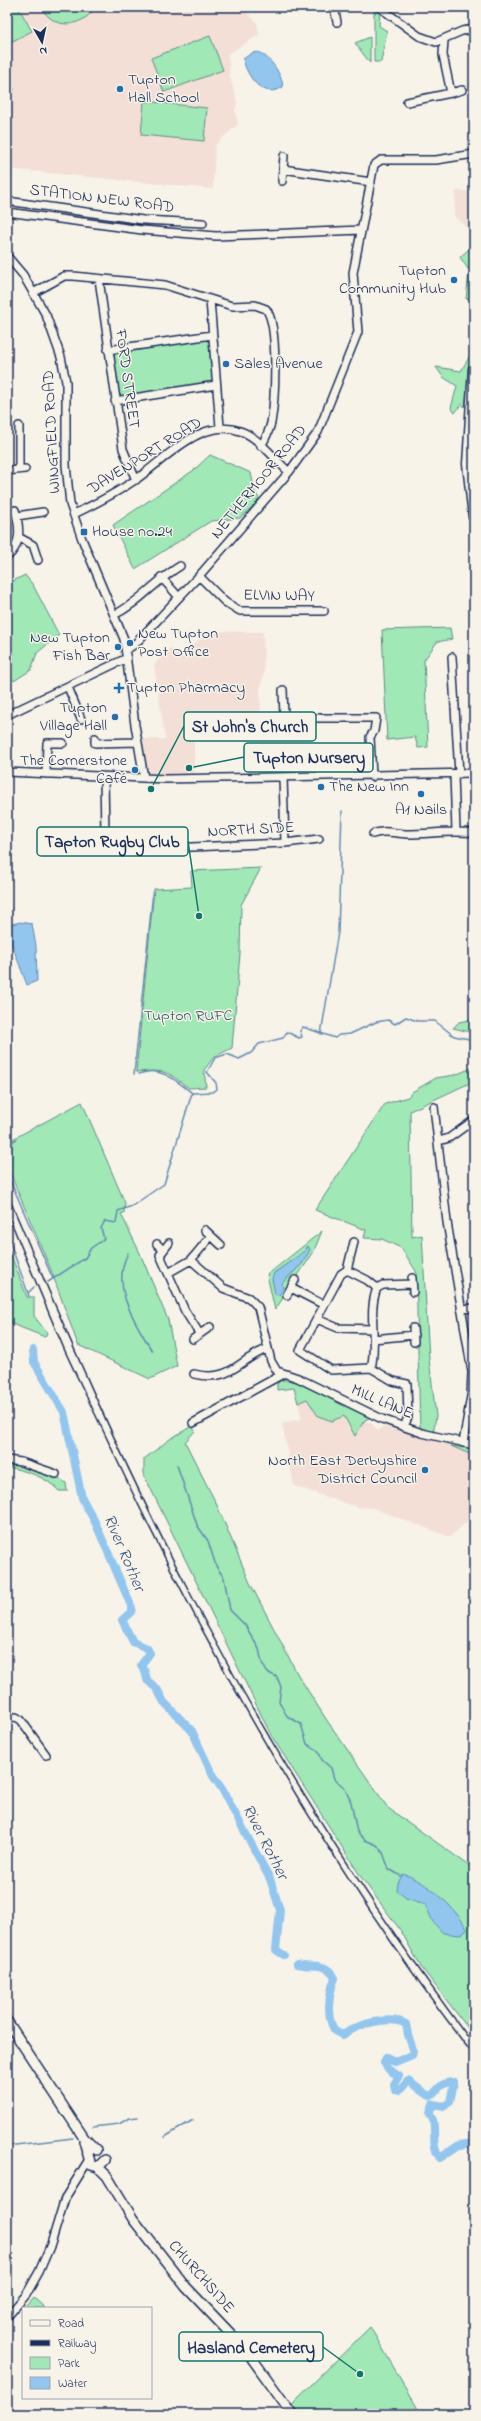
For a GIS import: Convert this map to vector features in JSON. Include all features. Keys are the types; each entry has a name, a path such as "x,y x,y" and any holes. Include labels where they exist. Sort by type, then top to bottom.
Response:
{"highway":[{"path":"474,369 468,464 474,517"}],"main road":[{"path":"7,2021 84,2138 95,2160"},
{"name":"CHURCHSIDE","path":"95,2160 107,2176 133,2219 181,2281 246,2350 292,2414"}],"street":[{"path":"337,22 335,12 338,7"},
{"path":"379,7 419,36 436,42 444,40 462,31 474,29"},
{"path":"444,40 443,55 451,93"},
{"path":"406,102 462,90"},
{"name":"NETHERMOOR ROAD","path":"126,650 135,644 178,596 199,576 289,472 318,432 356,340 359,322 353,273 374,165 381,160 436,160 474,154"},
{"path":"282,181 284,156"},
{"path":"283,169 371,182"},
{"name":"STATION NEW ROAD","path":"7,201 143,220 203,223"},
{"name":"STATION NEW ROAD","path":"7,212 142,230 216,236 361,230"},
{"name":"STATION NEW ROAD","path":"193,234 194,223"},
{"name":"WINGFIELD ROAD","path":"7,256 33,293 51,327 64,369 67,427 66,465 70,504 124,640 144,778"},
{"path":"33,293 64,276 165,286 232,306 261,305 266,309 272,318 274,359 273,402 269,430 261,446"},
{"name":"FORD STREET","path":"99,279 115,401 123,449 136,480"},
{"path":"210,300 220,427"},
{"path":"108,350 212,335"},
{"path":"115,401 216,385"},
{"path":"7,471 22,468 19,426"},
{"name":"DAVENPORT ROAD","path":"74,514 106,499 136,480 189,440 200,434 220,427 242,431 289,472"},
{"path":"7,557 14,550 20,538 16,513 43,512"},
{"path":"20,538 33,545 38,560"},
{"path":"114,615 131,607 161,577 180,566"},
{"name":"ELVIN WAY","path":"199,576 224,602 240,611 324,610"},
{"path":"161,577 178,596"},
{"path":"452,657 456,774 456,831"},
{"path":"7,715 127,658"},
{"path":"68,687 81,719"},
{"path":"283,690 284,717 376,718 374,731 370,737 372,776"},
{"path":"95,740 138,742"},
{"path":"46,774 48,743 63,744"},
{"path":"7,772 104,778 372,776 474,773"},
{"path":"283,777 285,843"},
{"name":"NORTH SIDE","path":"104,778 105,833 107,842 114,848 123,850 285,843 319,839"},
{"path":"373,834 379,831 408,834 456,831 474,833"},
{"path":"434,1107 447,1222 473,1372 471,1396 463,1443"},
{"path":"439,1141 449,1138 474,1120"},
{"path":"204,1230 222,1245"},
{"path":"168,1273 191,1260 211,1236"},
{"path":"354,1242 347,1270 341,1274 300,1348 302,1353 336,1371 372,1368 393,1381 406,1384 408,1417 404,1427"},
{"path":"169,1243 160,1255 185,1312 199,1333"},
{"path":"157,1244 163,1250"},
{"path":"191,1260 223,1288 253,1301 261,1314 267,1349 274,1367 283,1374 193,1422"},
{"path":"347,1270 367,1280 377,1288"},
{"path":"287,1295 295,1280"},
{"path":"372,1368 373,1328 371,1304 377,1288 383,1285 412,1284"},
{"path":"292,1288 324,1305"},
{"path":"461,1309 474,1308"},
{"path":"317,1319 338,1328 373,1328"},
{"path":"194,1339 199,1333 210,1327"},
{"path":"373,1339 414,1335"},
{"path":"194,1374 209,1381 230,1371 255,1353 267,1349"},
{"name":"MILL LANE","path":"283,1374 298,1378 382,1419 404,1427 474,1445"},
{"path":"7,1460 21,1462 56,1474"},
{"path":"7,1718 16,1717 22,1720 46,1755"},
{"path":"7,2317 26,2295 39,2272 51,2244 64,2198 83,2172 95,2160"}],"shaded area":[{"name":"Tupton Hall School","path":"7,7 242,7 257,23 259,35 228,54 230,77 237,101 235,112 238,124 215,145 213,189 7,169"},
{"path":"456,191 474,191 474,248 471,232 454,216"},
{"path":"207,631 263,632 264,672 260,689 261,728 249,729 249,737 194,738 194,775 150,774 147,771 141,739 165,739 154,665 170,648 182,657"},
{"path":"306,1399 318,1416 344,1416 355,1436 364,1421 370,1422 378,1431 382,1427 388,1426 445,1444 474,1449 474,1515 450,1537 372,1508 357,1507 294,1486 282,1423 302,1419 298,1403"}],"green space":[{"path":"7,7 18,7 32,31 7,44"},
{"path":"41,7 96,7 83,19 68,24 54,20 47,15"},
{"path":"374,7 380,12 379,26 387,31 381,62 374,62"},
{"path":"210,36 223,70 164,92 151,58"},
{"path":"370,37 370,63 355,43"},
{"path":"7,76 14,90 7,94"},
{"path":"144,101 207,108 204,141 141,135"},
{"path":"468,250 474,251 474,268 468,269 460,257"},
{"path":"472,272 473,298 466,299 469,273"},
{"path":"205,340 211,343 214,381 209,385 122,398 116,393 111,357 116,352"},
{"path":"471,354 465,407 461,404 455,413 451,408 457,386 443,377 436,367 461,371"},
{"path":"210,455 251,473 255,492 260,500 240,518 211,521 135,569 113,525 194,470"},
{"path":"25,575 33,585 59,635 37,653 31,670 14,681 7,671 7,584"},
{"path":"450,628 452,639 437,642 424,660 428,747 418,748 415,737 387,740 382,630"},
{"name":"Tupton RUFC","path":"261,868 241,905 240,954 232,1048 214,1057 204,1070 206,1087 189,1088 165,1072 136,1072 154,889 192,887 191,871"},
{"path":"474,1019 474,1033 453,1028 459,1022"},
{"path":"474,1067 474,1081 410,1111 412,1237 422,1235 429,1359 436,1416 433,1434 420,1429 416,1271 401,1248 382,1239 364,1238 366,1230 315,1210 385,1104 408,1097 412,1092 436,1078 455,1075"},
{"path":"82,1102 125,1203 124,1213 121,1214 139,1251 168,1320 177,1366 150,1379 78,1345 51,1270 7,1166 7,1142"},
{"path":"322,1231 313,1253 275,1310 267,1275","holes":["308,1246 302,1264 282,1283 274,1273 304,1252"]},
{"path":"7,1244 27,1297 34,1297 34,1316 47,1333 45,1337 12,1324 7,1318"},
{"path":"281,1380 293,1381 316,1388 339,1398 372,1416 364,1421 355,1436 344,1416 332,1421 318,1416 307,1399 298,1403 294,1388 277,1390 277,1384"},
{"path":"192,1426 195,1431 185,1442 216,1503 250,1583 298,1675 326,1719 388,1808 474,1869 474,2036 421,1967 401,1931 361,1877 271,1735 144,1475 144,1459 170,1439"},
{"path":"451,1446 474,1449 474,1456"},
{"path":"7,1462 52,1473 66,1483 67,1491 59,1491 48,1481 35,1475 7,1467"},
{"path":"34,2298 44,2307 28,2307 27,2306"},
{"path":"370,2327 421,2414 297,2414 291,2407 294,2402"}],"water":[{"path":"257,52 266,57 274,66 280,76 283,87 269,91 257,85 252,79 243,59 252,53"},
{"path":"20,922 32,924 36,946 37,981 27,985 9,937 12,924"},
{"path":"308,1246 310,1250 302,1264 282,1283 283,1291 279,1295 275,1294 272,1279 274,1273 304,1252"},
{"path":"403,1874 422,1883 440,1896 462,1920 467,1929 460,1935 443,1933 433,1922 425,1904 406,1898 397,1891 398,1883"}],"waterway":[{"path":"321,1034 338,932 342,811"},
{"path":"134,1074 153,892"},
{"path":"48,1282 85,1258 91,1248 104,1239 101,1228 105,1221 116,1223 118,1211 132,1206 164,1184 192,1093 212,1092 217,1089 216,1083 207,1072 215,1058 227,1054 239,1059 251,1053 259,1044 283,1038 287,1032 299,1038 302,1037 300,1031 303,1027 335,1038 339,1035 350,1034 376,1022 388,1020 395,1024 406,1017 417,1021 435,1021 454,1036 474,1040"},
{"path":"139,1074 154,1071 161,1073 174,1079 192,1093"},
{"path":"7,1144 17,1139"},
{"path":"7,1173 53,1279"},
{"name":"River Rother","path":"7,1234 29,1296"},
{"path":"128,1253 123,1266 123,1291 132,1316 152,1351"},
{"path":"29,1292 34,1287"},
{"name":"River Rother","path":"33,1350 34,1362 64,1412 82,1498 95,1522 132,1608 131,1612 122,1620 133,1642 147,1648 150,1653 141,1665 145,1671 147,1680 157,1689 164,1702 192,1731 213,1776 222,1789 270,1879 280,1910 276,1950 284,1955"},
{"path":"177,1465 197,1525 208,1541 216,1566 224,1578 230,1610 245,1625 259,1649 262,1663 267,1672 277,1677 281,1687 279,1702 287,1716 301,1724 307,1744 318,1751 322,1760 331,1768 334,1779 344,1787 351,1802 357,1832 365,1840 377,1845 383,1853 389,1869 401,1876"},
{"name":"River Rother","path":"297,1964 323,1967 327,1969 335,1978 331,1991 329,2013 330,2020 336,2032 343,2035 365,2024 391,2020 406,2024 414,2052 412,2055 395,2062 386,2058 384,2063 389,2070 399,2076 394,2084 395,2090 400,2090 408,2081 425,2094 431,2096 443,2084 454,2082 450,2102 444,2106 433,2104 430,2112 434,2125 434,2139 437,2154 440,2158 459,2145 474,2143"},
{"path":"93,2127 119,2124 129,2118 138,2117"},
{"path":"165,2137 193,2120"},
{"path":"7,2146 73,2138"}],"railway":[{"path":"7,1193 139,1492 219,1649 286,1766 358,1880 434,1991 474,2045"},
{"path":"7,1212 77,1377 153,1535 235,1690 324,1841 422,1986 474,2056"}],"place":[{"name":"Tupton Hall School","path":"120,89"},
{"name":"Tupton Community Hub","path":"454,280"},
{"name":"Sales Avenue","path":"226,364"},
{"name":"House no.24","path":"84,532"},
{"name":"New Tupton Post Office","path":"130,643"},
{"name":"New Tupton Fish Bar","path":"118,647"},
{"name":"Tupton Pharmacy","path":"119,688"},
{"name":"Tupton Village Hall","path":"115,717"},
{"name":"Tupton Nursery","path":"189,768"},
{"name":"The Cornerstone Café","path":"135,770"},
{"name":"The New Inn","path":"321,787"},
{"name":"St John's Church","path":"151,789"},
{"name":"A1 Nails","path":"421,794"},
{"name":"Tapton Rugby Club","path":"199,916"},
{"name":"North East Derbyshire District Council","path":"425,1470"},
{"name":"Hasland Cemetery","path":"360,2374"}]}
